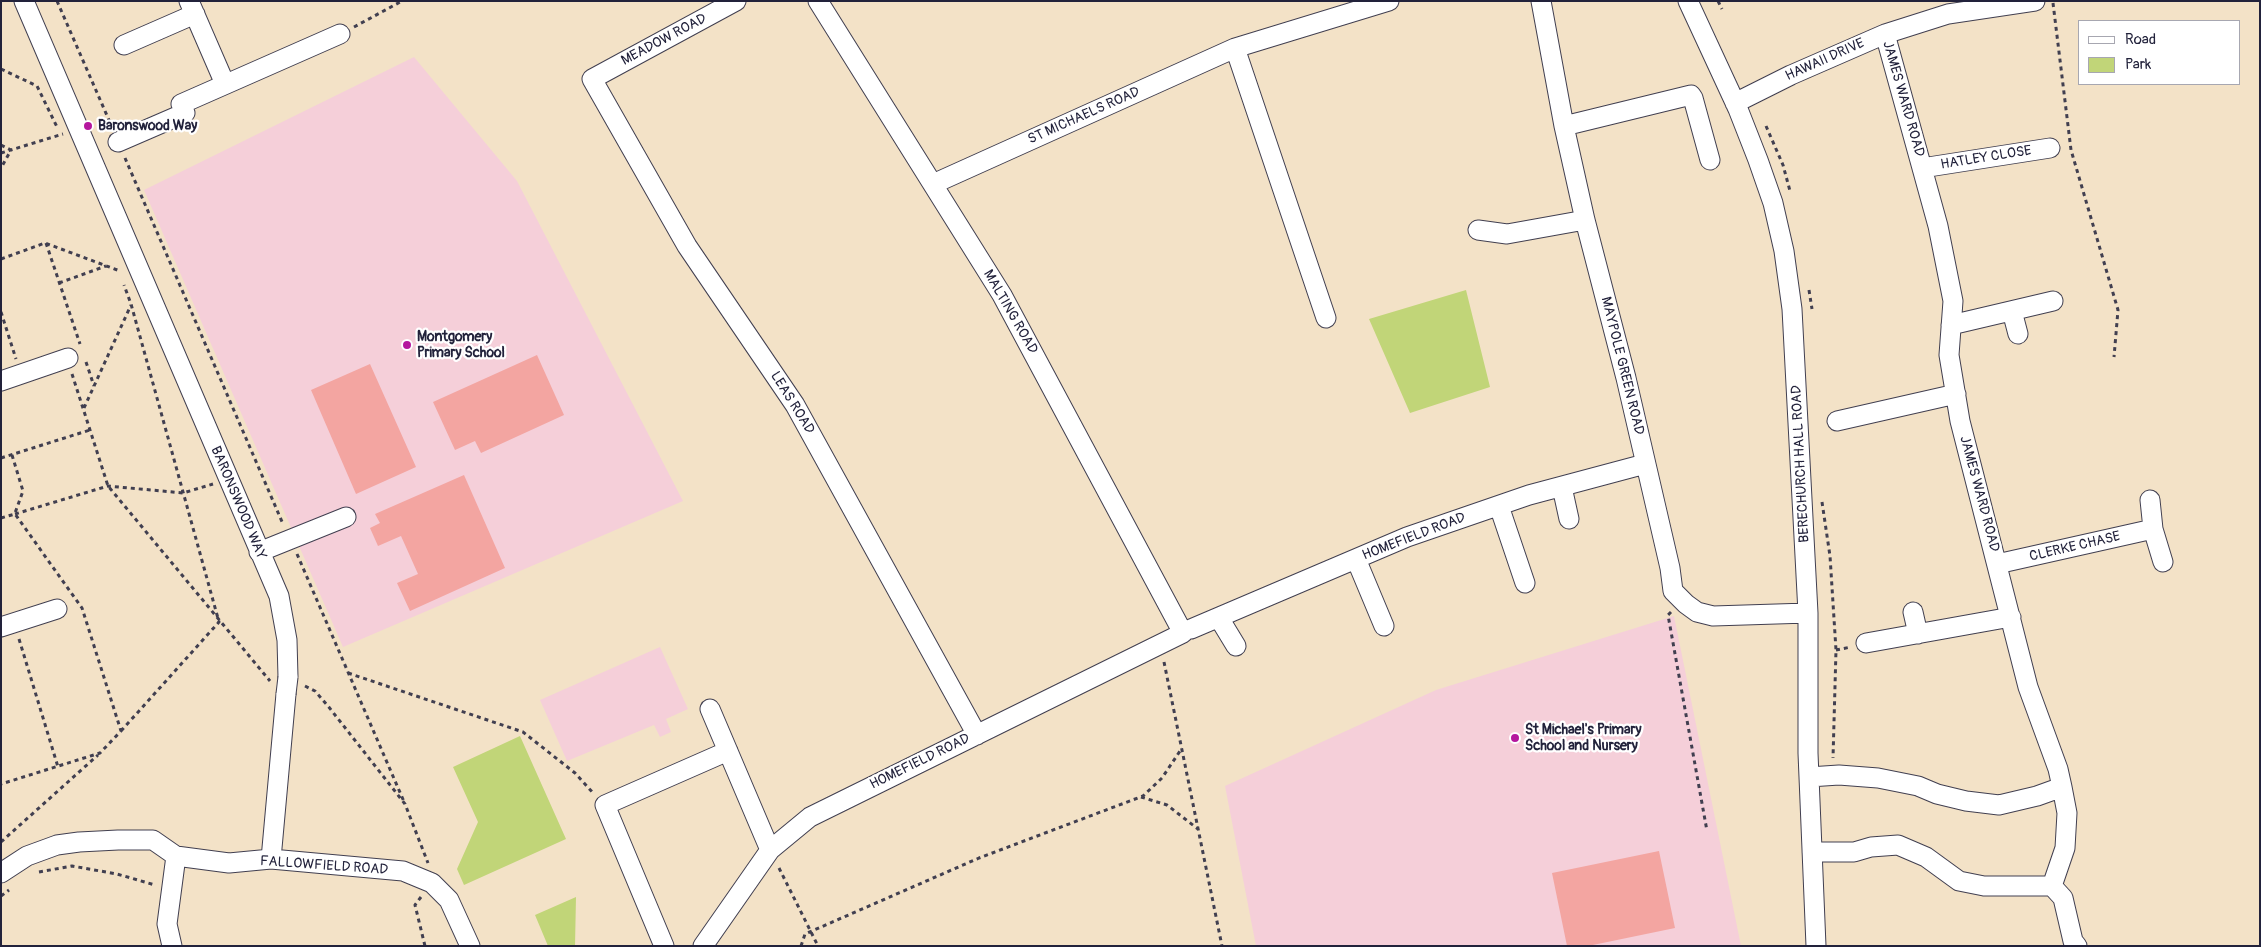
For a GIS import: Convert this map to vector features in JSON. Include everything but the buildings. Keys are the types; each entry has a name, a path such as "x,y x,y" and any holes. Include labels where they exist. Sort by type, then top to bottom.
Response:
{"street":[{"name":"BARONSWOOD WAY","path":"24,1 69,132 142,280 279,596 287,640 286,685 272,859"},
{"name":"MEADOW ROAD","path":"592,79 736,1"},
{"name":"MALTING ROAD","path":"818,1 1002,294 1187,631"},
{"name":"ST MICHAELS ROAD","path":"933,184 1235,48 1389,1"},
{"name":"MAYPOLE GREEN ROAD","path":"1541,1 1564,126 1585,220 1626,378 1670,568 1673,591 1682,600"},
{"name":"BERECHURCH HALL ROAD","path":"1688,1 1735,103 1758,160 1772,203 1784,251 1791,300 1797,372 1808,612 1809,778 1816,946"},
{"name":"HAWAII DRIVE","path":"1735,103 1790,75 1946,8 2035,1"},
{"path":"124,45 192,8 225,84"},
{"path":"118,142 184,113 180,104 340,34"},
{"name":"JAMES WARD ROAD","path":"1884,34 1938,226 1953,301 1949,355 1960,421 2028,687 2058,769 2067,812 2065,848 2052,886"},
{"path":"1235,48 1326,318"},
{"name":"LEAS ROAD","path":"592,79 687,246 796,405 977,735"},
{"path":"1564,126 1690,95 1710,160"},
{"name":"HATLEY CLOSE","path":"1922,168 2050,148"},
{"path":"1478,230 1507,234 1585,220"},
{"path":"1951,325 2053,301"},
{"path":"2012,311 2018,334"},
{"path":"1,381 78,355"},
{"path":"1837,421 1956,394"},
{"name":"HOMEFIELD ROAD","path":"702,946 770,850 810,817 1187,631 1407,537 1562,486 1645,464"},
{"path":"1562,486 1569,519"},
{"path":"2150,500 2154,529 2163,562"},
{"path":"1499,506 1524,582"},
{"path":"259,552 346,517"},
{"name":"CLERKE CHASE","path":"1997,564 2154,529"},
{"path":"1356,559 1384,626"},
{"path":"1682,600 1698,612 1713,616 1808,612"},
{"path":"7,624 57,608"},
{"path":"1913,612 1918,634"},
{"path":"1866,643 2011,617"},
{"path":"1219,618 1236,646"},
{"path":"710,709 770,850"},
{"path":"664,946 604,805 728,750"},
{"path":"1809,778 1839,775 1878,778 1918,786 1936,794 1966,801 1999,805 2037,796 2062,787"},
{"name":"FALLOWFIELD ROAD","path":"1,873 27,856 57,846 79,842 153,840 176,856 230,863 272,859 403,871 432,883 449,900 470,946"},
{"path":"1812,852 1854,852 1871,847 1898,845 1926,857 1959,881 1984,886 2052,886 2063,898 2073,941 2076,946"},
{"path":"172,946 167,924 176,856"}],"path":[{"path":"57,1 405,804 428,863 432,883 415,905 425,946"},
{"path":"340,34 402,1"},
{"path":"1718,1 1722,9"},
{"path":"2053,1 2071,150 2118,310 2114,357"},
{"path":"1,69 37,86 69,132"},
{"path":"64,144 69,132"},
{"path":"1,153 69,132"},
{"path":"1,145 11,150"},
{"path":"1,168 11,150"},
{"path":"46,243 59,283 78,355 83,409 108,486 219,622 286,685 305,686 315,691 405,804"},
{"path":"1,259 46,243 142,280 83,409"},
{"path":"115,262 131,304 219,622"},
{"path":"59,283 106,266"},
{"path":"1,312 21,374"},
{"path":"78,355 94,387"},
{"path":"1,458 90,430"},
{"path":"12,454 23,491 15,514"},
{"path":"1,518 108,486 184,493 228,479"},
{"path":"15,514 82,608 121,732"},
{"path":"1682,600 1668,615 1707,831"},
{"path":"1,842 121,732 219,622"},
{"path":"7,624 58,767"},
{"path":"1159,645 1222,946"},
{"path":"348,673 523,732 575,773 604,805"},
{"path":"801,946 805,934 811,931 978,858 1141,797 1162,778 1182,748"},
{"path":"1,784 100,753"},
{"path":"1141,797 1167,805 1199,830"},
{"path":"770,850 818,946"},
{"path":"32,873 72,866 117,874 170,890"},
{"path":"1,896 17,884"}],"shaded area":[{"name":"Montgomery Primary School","path":"414,57 517,181 683,501 343,647 144,190"},
{"name":"St Michael's Primary School and Nursery","path":"1674,616 1741,946 1256,946 1225,786 1436,690"},
{"path":"660,647 688,709 666,719 671,732 660,737 654,725 567,761 540,700"}],"green space":[{"path":"1466,290 1490,387 1410,413 1369,319"},
{"path":"520,736 566,839 464,885 457,869 478,822 453,767"},
{"path":"576,897 575,946 548,946 535,915"}],"place":[{"name":"Baronswood Way","path":"88,126"},
{"name":"Montgomery Primary School","path":"407,345"},
{"name":"St Michael's Primary School and Nursery","path":"1515,738"}]}
